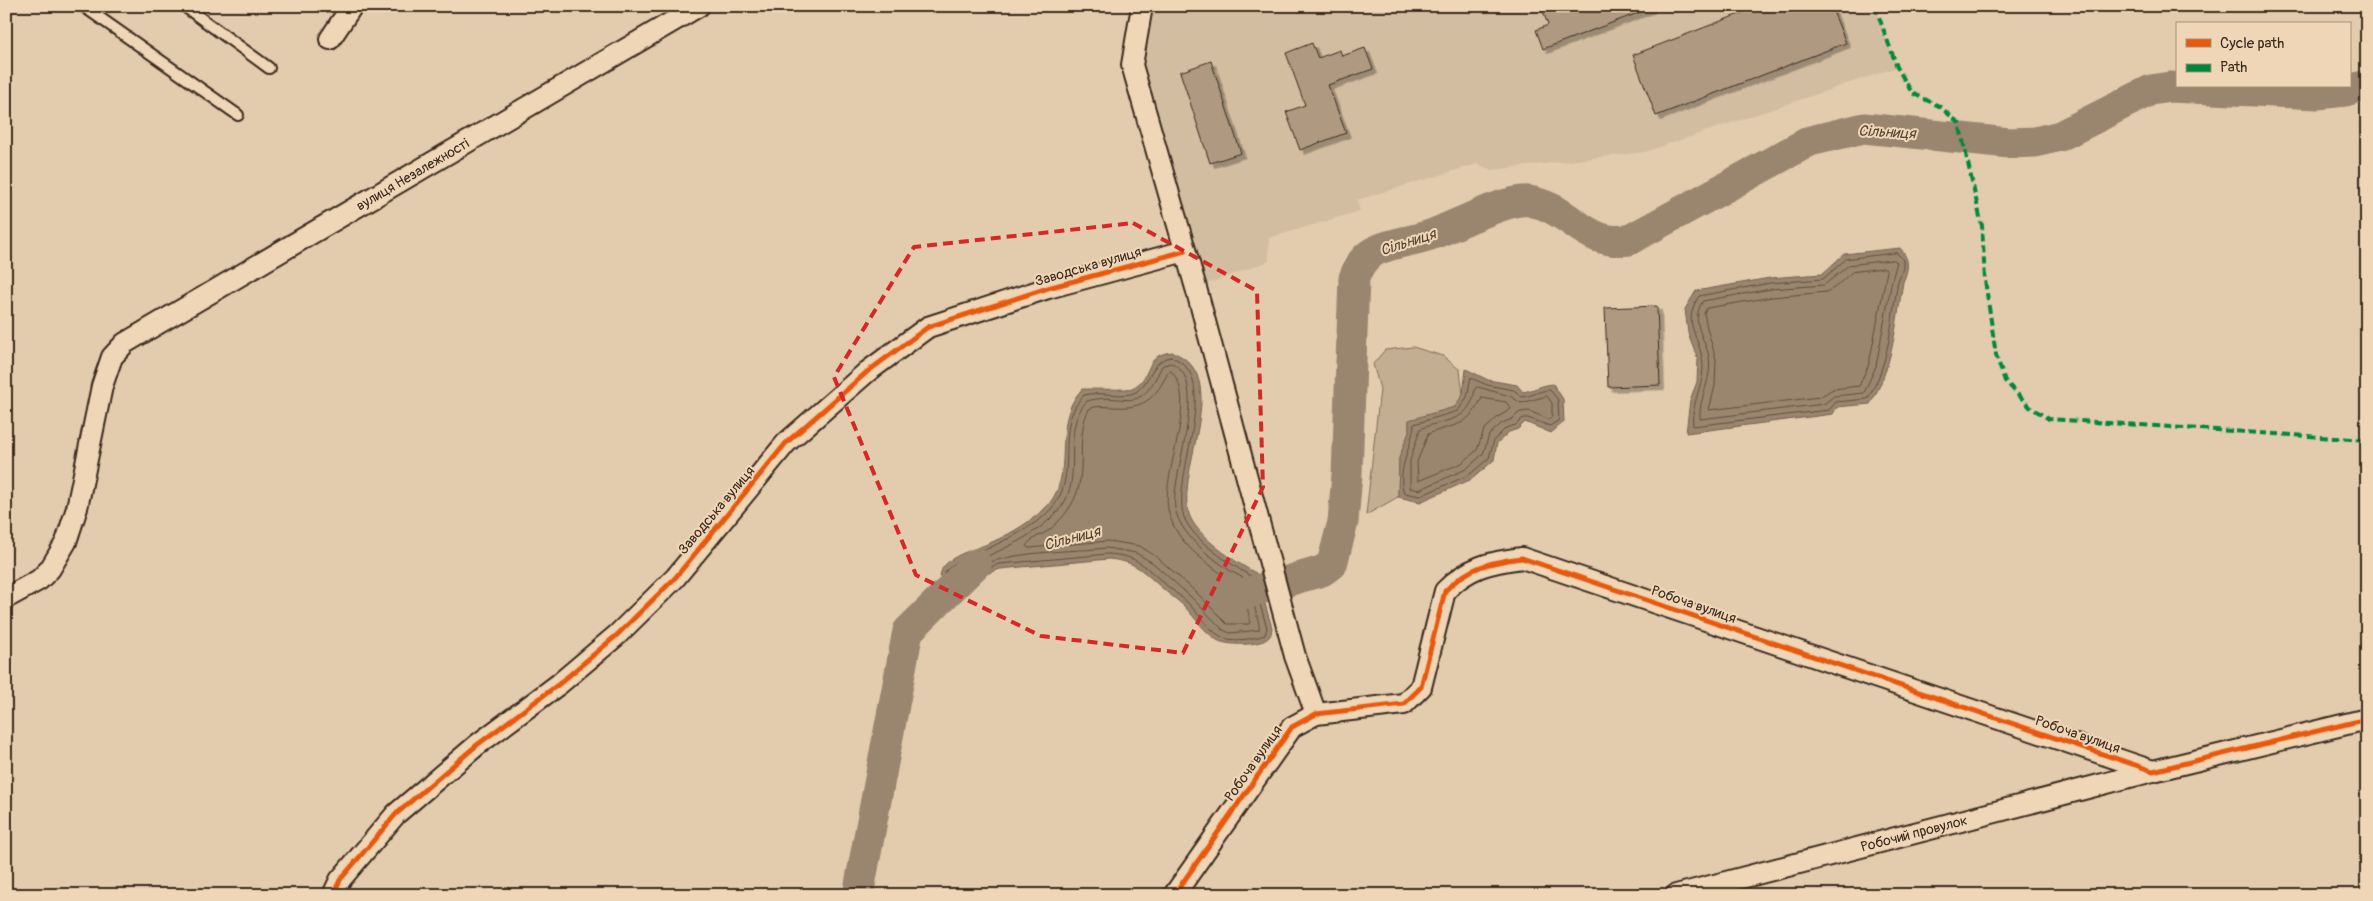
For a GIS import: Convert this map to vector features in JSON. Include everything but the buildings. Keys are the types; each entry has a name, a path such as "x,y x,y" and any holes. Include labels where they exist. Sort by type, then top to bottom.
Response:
{"street":[{"path":"330,39 352,6"},
{"name":"вулиця Незалежності","path":"6,598 39,580 50,569 66,542 77,508 102,386 112,357 125,343 698,6"},
{"path":"1142,6 1132,64 1295,656 1316,714"},
{"name":"Заводська вулиця","path":"333,895 340,880 396,814 477,745 559,684 617,635 675,578 786,443 867,372 928,327 1048,288 1185,251"},
{"name":"Робоча вулиця","path":"1174,895 1292,727 1316,714 1404,704 1421,687 1445,591 1456,579 1490,562 1522,558 2153,771"},
{"path":"2153,771 2367,719"},
{"name":"Робочий провулок","path":"1676,895 2153,771"}],"lane":[{"path":"83,6 238,115"},
{"path":"184,6 269,68"}],"highlighted area":[{"path":"1133,223 1257,291 1263,487 1183,653 1041,636 916,575 834,377 914,247"}],"shaded area":[{"path":"1142,6 1875,6 1897,67 1645,152 1492,170 1477,164 1357,200 1360,211 1269,238 1269,261 1196,288 1132,65"},
{"path":"1413,347 1443,356 1460,370 1463,395 1455,407 1409,420 1409,432 1399,459 1398,497 1366,515 1380,389 1373,364 1385,350"}],"water":[{"path":"1900,248 1906,256 1908,264 1903,282 1896,329 1884,376 1870,404 1837,407 1833,414 1686,433 1690,400 1697,382 1698,359 1688,333 1685,309 1696,291 1770,278 1822,274 1844,254"},
{"path":"1172,352 1190,364 1199,381 1201,402 1189,474 1187,496 1189,514 1208,540 1238,563 1256,573 1272,628 1271,635 1264,641 1251,644 1221,642 1204,629 1182,604 1143,571 1118,560 1109,559 1000,569 975,578 955,594 949,596 941,588 940,579 942,568 948,562 1016,530 1038,515 1054,496 1060,482 1067,419 1072,403 1082,389 1132,388 1143,379 1156,357"},
{"path":"1466,369 1488,380 1517,385 1523,392 1553,384 1563,399 1564,422 1551,433 1525,422 1518,429 1509,432 1497,443 1494,460 1472,479 1420,502 1398,497 1399,458 1409,432 1409,420 1455,407 1463,394"}],"waterway":[{"name":"Сільниця","path":"2191,88 2318,94 2345,91 2367,85"},
{"name":"Сільниця","path":"1221,589 1243,594 1322,571 1332,564 1343,522 1347,474 1354,278 1362,261 1377,250 1426,236 1481,213 1519,201 1529,201 1544,205 1588,232 1600,237 1613,240 1629,240 1810,141 1864,128 2009,143 2035,142 2060,136 2151,90 2176,87"},
{"name":"Сільниця","path":"858,895 908,631 976,564"}],"marked path":[{"path":"1875,6 1897,67 1912,93 1939,106 1959,123 1982,226 1985,280 1996,355 2005,381 2030,407 2049,419 2367,440"}],"cycle path":[{"path":"333,895 340,880 396,814 477,745 559,684 617,635 675,578 786,443 867,372 928,327 1048,288 1185,251"},
{"path":"1174,895 1292,727 1316,714 1404,704 1421,687 1445,591 1462,576 1480,567 1522,558 2153,771 2367,719"}]}
